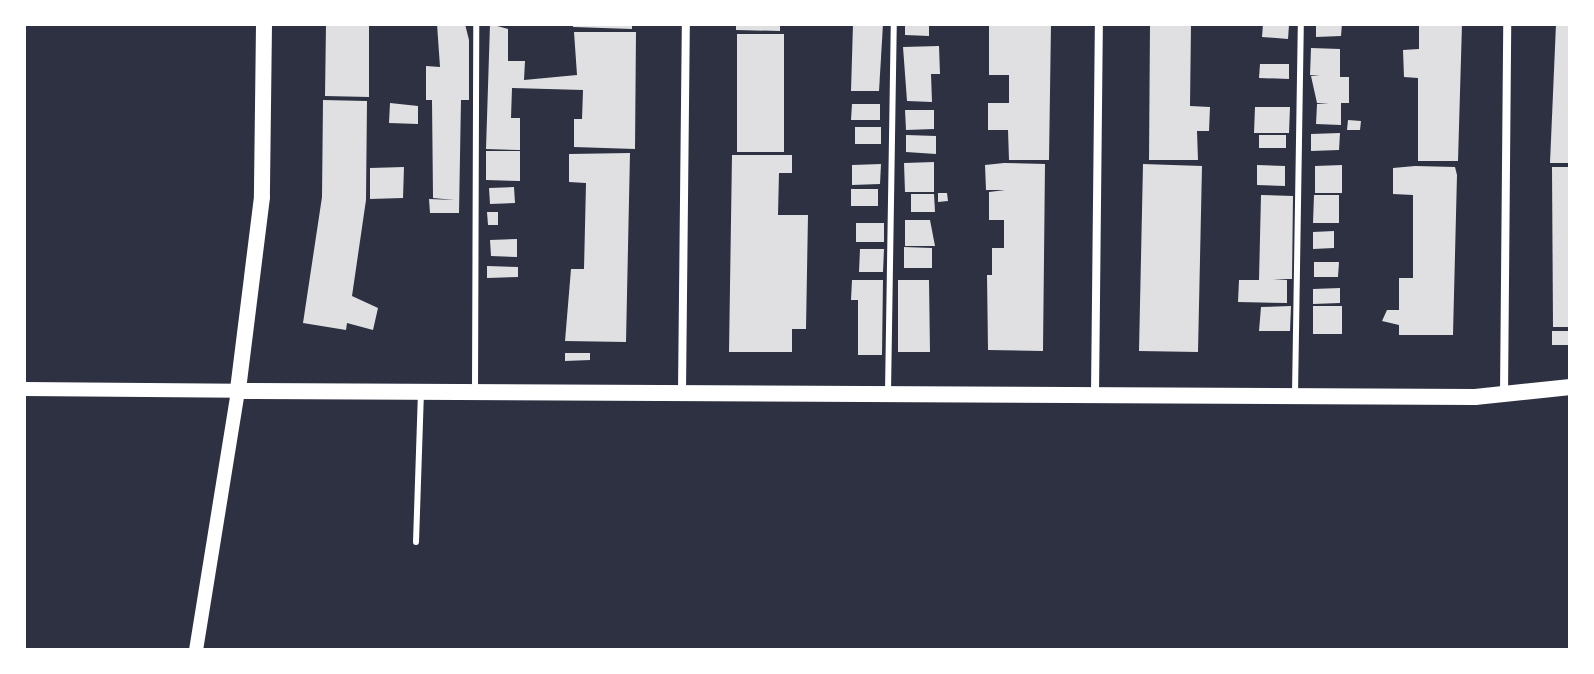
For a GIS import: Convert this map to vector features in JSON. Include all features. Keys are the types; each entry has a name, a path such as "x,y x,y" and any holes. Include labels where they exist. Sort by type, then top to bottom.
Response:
{"main road":[{"path":"264,24 262,197 238,391 1504,395 1570,387"}],"street":[{"path":"682,391 686,24"},
{"path":"1095,394 1099,24"},
{"path":"1504,395 1507,24"},
{"path":"24,389 238,391 196,650"}],"lane":[{"path":"475,391 476,24"},
{"path":"888,393 894,24"},
{"path":"1295,395 1301,24"},
{"path":"416,542 421,391"}],"building":[{"path":"326,24 369,24 369,97 325,96"},
{"path":"437,24 465,24 469,40 469,100 461,100 459,213 430,213 429,199 455,200 433,198 432,100 426,100 426,66 440,67"},
{"path":"490,24 508,29 508,61 525,61 524,80 577,75 574,32 636,32 635,149 574,147 574,119 582,119 583,90 512,88 511,118 520,118 520,150 486,149"},
{"path":"573,24 632,24 632,29 573,27"},
{"path":"736,24 780,24 780,31 736,30"},
{"path":"853,24 883,24 879,91 851,91"},
{"path":"905,24 929,24 929,36 905,35"},
{"path":"989,24 1051,24 1049,160 1009,160 1008,130 988,130 988,103 1009,103 1009,75 989,75"},
{"path":"1150,24 1191,24 1190,106 1210,107 1209,131 1197,131 1198,160 1149,160"},
{"path":"1263,24 1289,25 1288,39 1262,37"},
{"path":"1316,24 1342,24 1341,36 1316,37"},
{"path":"1419,24 1462,24 1458,161 1418,161 1418,78 1404,77 1403,50 1419,49"},
{"path":"1556,24 1570,24 1570,163 1550,163"},
{"path":"737,34 784,34 784,152 737,152"},
{"path":"939,46 940,74 931,74 932,102 907,101 903,47"},
{"path":"1311,48 1340,49 1340,77 1349,77 1349,103 1341,103 1341,125 1316,124 1317,104 1329,103 1317,103 1311,76 1320,76 1310,75"},
{"path":"1260,64 1289,64 1289,79 1259,78"},
{"path":"323,100 367,101 366,200 352,296 378,308 373,330 347,323 346,330 303,323 322,197"},
{"path":"390,103 418,106 418,124 389,123"},
{"path":"852,104 880,104 880,120 851,120"},
{"path":"1255,107 1290,107 1289,133 1254,133"},
{"path":"905,110 934,110 934,129 906,130"},
{"path":"1348,120 1361,121 1360,130 1347,130"},
{"path":"855,127 881,127 881,144 855,144"},
{"path":"1340,133 1339,150 1311,151 1311,134"},
{"path":"906,135 936,136 936,154 906,152"},
{"path":"1259,135 1286,135 1286,148 1259,148"},
{"path":"486,151 520,151 520,181 486,180"},
{"path":"630,153 626,342 565,341 571,269 584,269 586,183 569,182 569,154"},
{"path":"732,155 792,155 792,173 779,173 778,215 808,215 806,329 792,329 792,352 729,352"},
{"path":"934,162 934,192 905,192 904,163"},
{"path":"881,164 880,184 852,185 852,165"},
{"path":"1045,164 1043,351 988,350 987,275 992,275 992,248 1004,248 1004,220 989,220 989,192 1005,190 986,190 985,165"},
{"path":"1143,164 1202,166 1198,352 1139,351"},
{"path":"1257,165 1285,166 1285,186 1257,185"},
{"path":"1342,165 1342,193 1315,193 1315,166"},
{"path":"404,167 403,198 370,199 370,168"},
{"path":"1455,167 1457,175 1453,335 1399,335 1399,325 1382,321 1387,310 1399,310 1399,278 1413,278 1413,195 1393,194 1393,168"},
{"path":"1552,167 1570,167 1570,327 1553,327"},
{"path":"514,187 515,203 490,204 489,188"},
{"path":"851,189 878,189 878,206 851,206"},
{"path":"938,193 947,193 948,201 938,202"},
{"path":"911,194 934,194 935,212 911,212"},
{"path":"1261,195 1293,196 1292,279 1273,279 1287,280 1287,303 1238,302 1239,280 1259,280"},
{"path":"1314,195 1339,195 1339,223 1313,223"},
{"path":"487,212 498,212 498,225 488,225"},
{"path":"905,220 930,220 935,246 905,246"},
{"path":"856,223 884,223 884,242 856,242"},
{"path":"1334,231 1334,248 1313,249 1313,232"},
{"path":"517,239 517,257 491,256 490,240"},
{"path":"904,247 932,248 932,268 904,268"},
{"path":"860,249 884,249 883,272 859,272"},
{"path":"1314,262 1339,262 1338,277 1314,277"},
{"path":"487,266 518,267 518,277 487,278"},
{"path":"852,280 883,280 882,355 858,355 858,300 851,300"},
{"path":"898,280 929,280 930,352 898,352"},
{"path":"1340,288 1340,303 1313,304 1313,289"},
{"path":"1291,306 1290,331 1259,331 1261,307"},
{"path":"1313,306 1342,306 1342,334 1313,334"},
{"path":"1552,331 1570,331 1570,345 1552,345"},
{"path":"565,353 590,353 590,360 565,361"}]}
